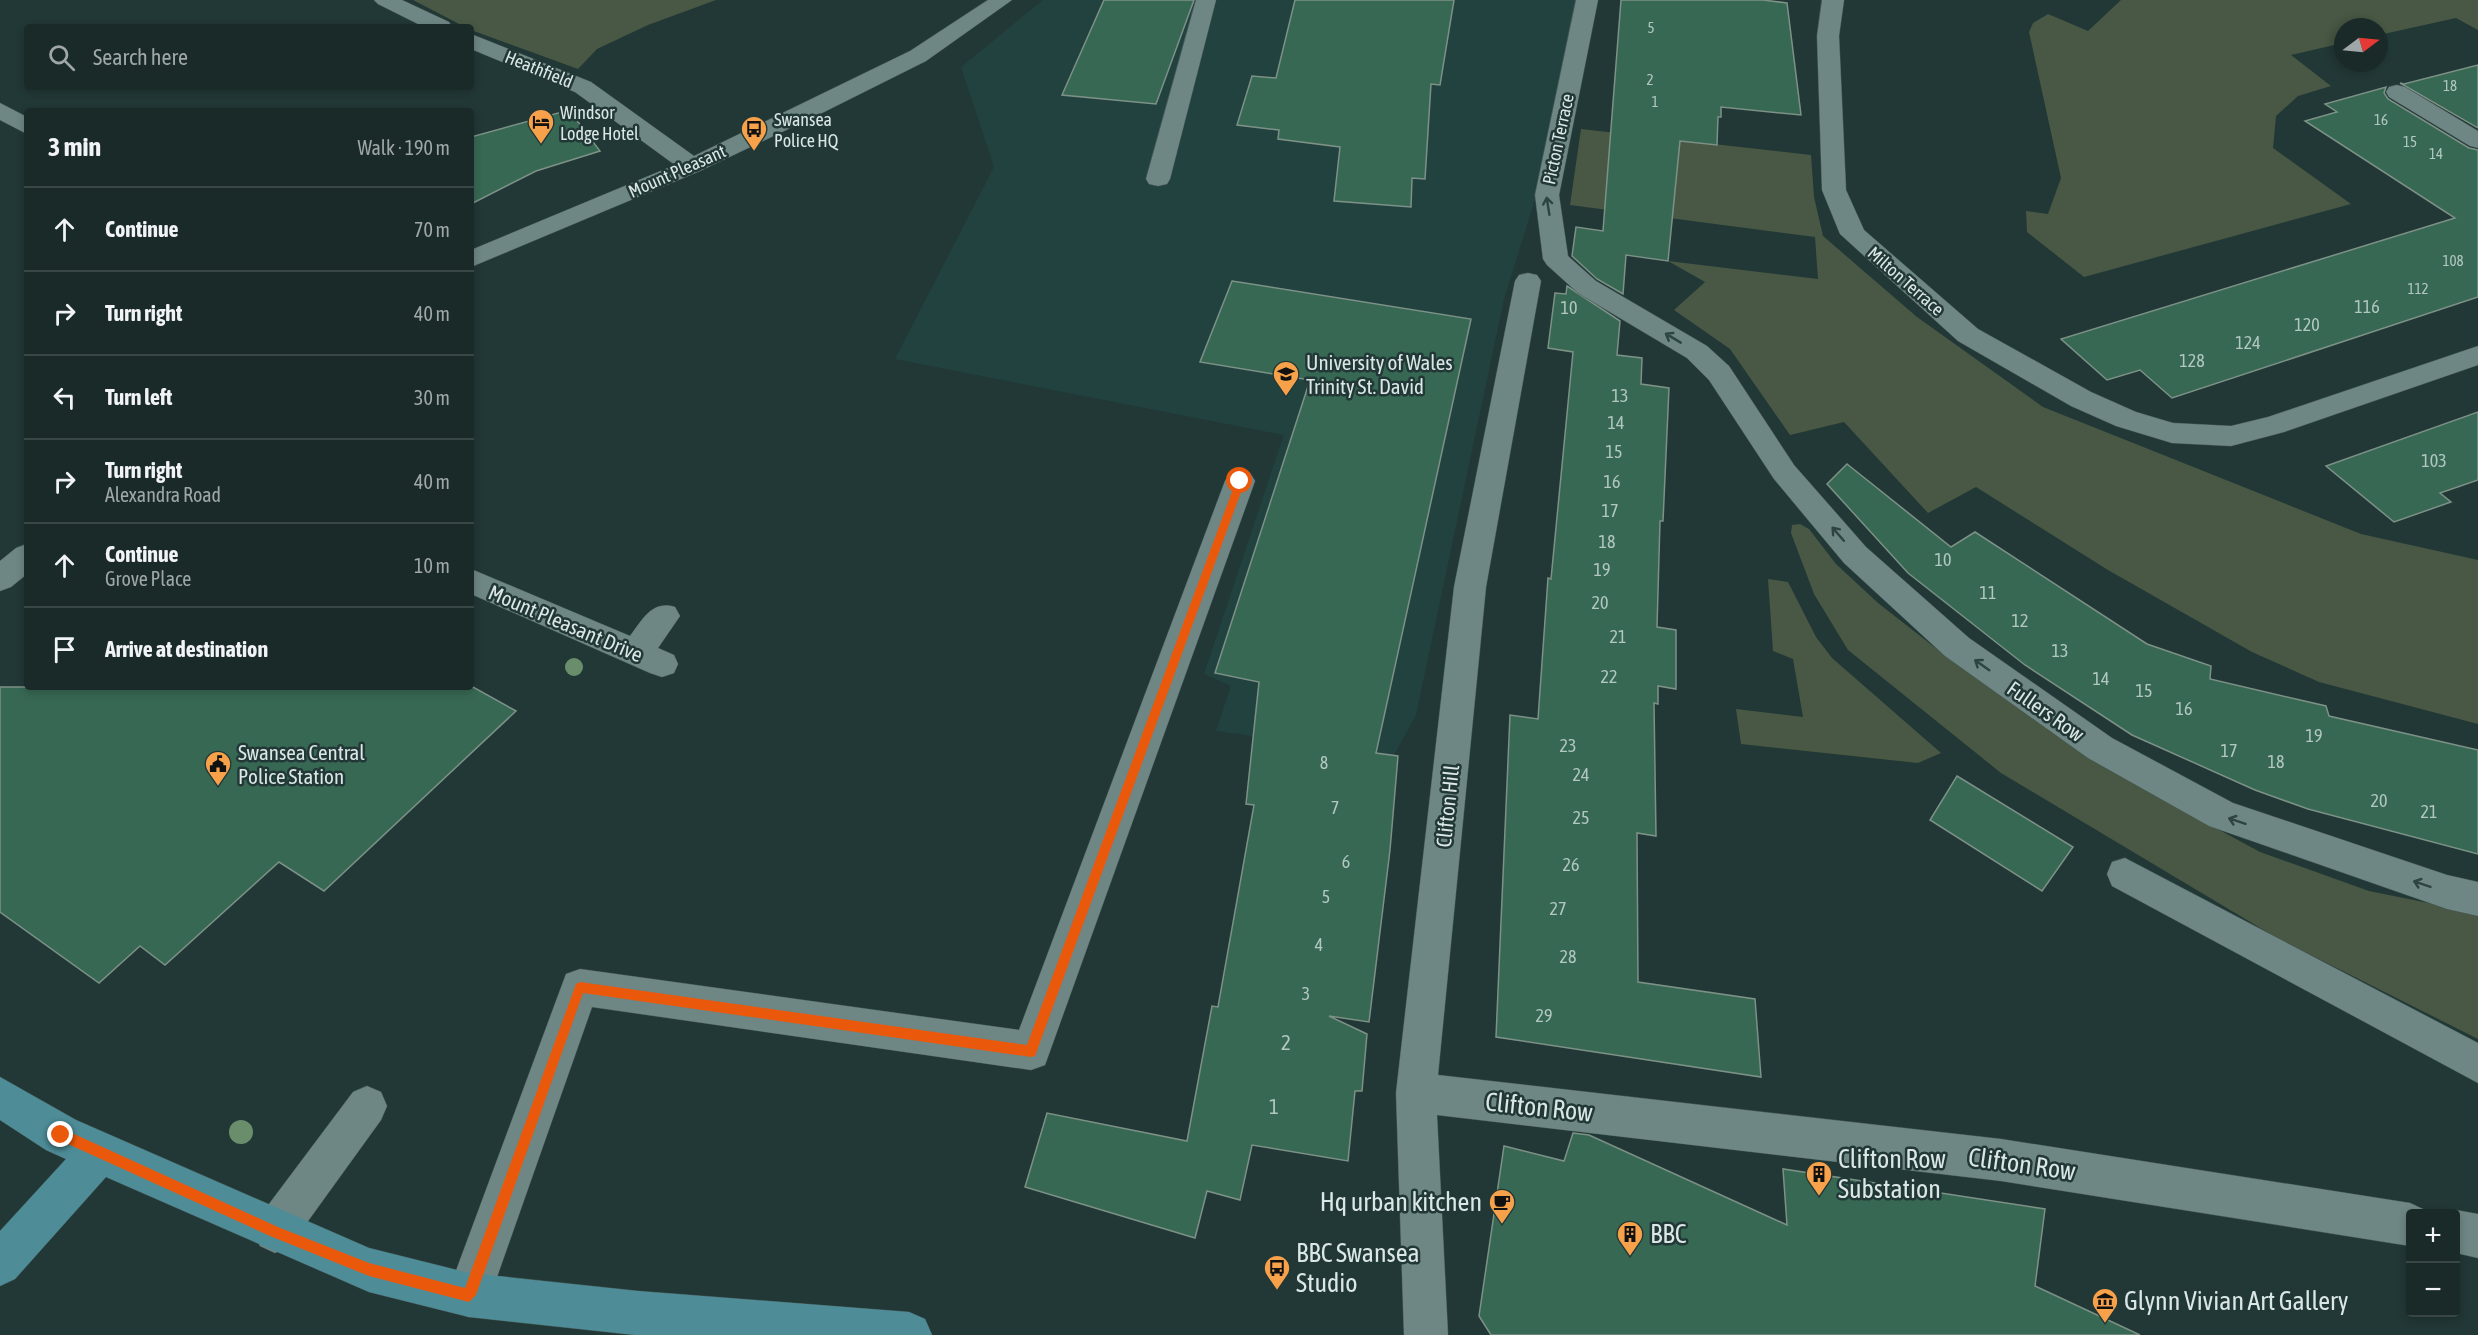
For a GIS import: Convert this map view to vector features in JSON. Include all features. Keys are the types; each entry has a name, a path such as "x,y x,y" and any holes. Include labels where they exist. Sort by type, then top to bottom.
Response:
{"main road":[{"path":"0,1097 61,1135 101,1151 275,1232 369,1270 469,1295 638,1313 909,1335"},
{"path":"0,1264 101,1151"}],"street":[{"path":"385,0 435,24"},
{"name":"Mount Pleasant","path":"474,258 692,166 918,56 1002,0"},
{"path":"1158,179 1206,0"},
{"name":"Picton Terrace","path":"1587,0 1546,195 1556,259 1587,287 1697,352 1719,373"},
{"name":"Milton Terrace","path":"1833,0 1828,36 1834,190 1853,234 1968,335 2081,399 2126,419 2172,432 2231,436 2274,425 2478,355"},
{"name":"Heathfield","path":"474,42 583,87 692,166"},
{"path":"2397,92 2478,141"},
{"path":"0,110 24,125"},
{"name":"Clifton Hill","path":"1426,1335 1416,1093 1470,587 1528,282"},
{"name":"Fullers Row","path":"1719,373 1784,472 1855,555 1957,647 2100,748 2222,815 2447,892 2478,899"},
{"path":"469,1295 580,987 1031,1052 1240,481"},
{"path":"0,579 24,559"},
{"name":"Mount Pleasant Drive","path":"474,582 649,658 664,616"},
{"path":"2125,874 2478,1065"},
{"name":"Clifton Row","path":"1416,1093 2001,1160 2406,1224"},
{"path":"275,1232 367,1106"},
{"path":"2460,1233 2478,1236"}],"shaded area":[{"name":"University of Wales Trinity St. David","path":"1043,0 1597,0 1504,299 1416,715 1394,755 1216,731 1231,686 1204,674 1284,435 895,359 994,167 961,67"}],"green space":[{"path":"413,0 716,0 648,25 597,49 578,69 474,31 474,24 459,24"},
{"path":"2121,0 2478,0 2478,30 2456,18 2388,33 2388,18 2334,18 2334,45 2291,55 2331,86 2298,96 2276,116 2273,148 2351,204 2084,277 2027,232 2026,211 2048,214 2061,178 2029,32 2033,23 2048,14 2088,31"},
{"path":"1581,129 1811,155 1814,197 1823,236 1917,317 2043,407 2361,534 2478,560 2478,724 2319,682 2252,652 2108,570 1976,487 1928,513 1844,422 1790,435 1730,349 1674,310 1705,282 1668,261 1818,279 1815,237 1570,205"},
{"path":"1800,524 1809,529 1836,564 1878,603 1951,660 2131,782 2260,852 2369,891 2478,913 2478,1039 2277,938 2001,773 1848,650 1814,594 1791,533 1792,525"},
{"path":"1768,579 1788,582 1816,637 1832,658 1941,753 1918,763 1741,744 1736,709 1803,717 1793,659 1773,651"}],"building":[{"path":"1104,0 1194,0 1156,104 1062,95"},
{"path":"1295,0 1454,0 1440,85 1431,84 1425,179 1412,178 1411,207 1334,201 1340,147 1278,139 1279,130 1237,125 1252,76 1276,78"},
{"path":"1621,0 1763,0 1787,3 1801,115 1721,107 1721,117 1718,117 1717,145 1680,141 1668,261 1626,255 1623,294 1597,279 1572,256 1576,227 1603,231"},
{"path":"2478,65 2478,128 2400,83 2404,84"},
{"path":"2386,87 2384,93 2388,99 2469,148 2478,150 2478,297 2172,398 2140,370 2107,380 2061,339 2455,218 2305,121 2337,112 2325,104"},
{"path":"569,110 600,151 536,171 474,202 474,136"},
{"path":"1232,281 1471,319 1376,753 1398,756 1390,850 1369,1022 1329,1016 1367,1034 1362,1091 1355,1091 1348,1161 1252,1145 1240,1200 1207,1191 1195,1238 1025,1187 1047,1113 1187,1141 1212,1006 1218,1007 1254,805 1246,804 1259,682 1215,673 1310,380 1200,362"},
{"path":"1567,286 1620,321 1617,355 1642,358 1641,384 1669,388 1663,521 1660,521 1657,627 1676,630 1676,689 1658,686 1658,704 1654,703 1656,836 1637,833 1638,982 1755,999 1761,1077 1496,1037 1510,715 1538,719 1548,578 1551,579 1573,352 1548,348 1555,293 1566,294"},
{"path":"2478,412 2478,480 2440,493 2451,502 2394,522 2326,466"},
{"path":"1847,464 1951,547 1975,532 2147,644 2211,666 2210,679 2326,706 2329,716 2478,750 2478,854 2308,809 2255,790 2132,735 2025,665 1908,573 1827,484"},
{"name":"Swansea Central Police Station","path":"0,687 24,687 24,690 474,690 474,688 516,711 324,891 279,862 165,965 140,946 99,983 0,912"},
{"path":"1957,776 2073,847 2042,891 1930,820"},
{"path":"1573,1133 1589,1135 1787,1225 1783,1169 2045,1209 2035,1286 2140,1335 1491,1335 1479,1316 1504,1146 1564,1161"}],"place":[{"name":"Windsor Lodge Hotel","path":"541,145"},
{"name":"Swansea Police HQ","path":"754,152"},
{"name":"University of Wales Trinity St. David","path":"1286,397"},
{"name":"Swansea Central Police Station","path":"218,787"},
{"name":"Clifton Row Substation","path":"1819,1197"},
{"name":"Hq urban kitchen","path":"1502,1225"},
{"name":"BBC","path":"1630,1257"},
{"name":"BBC Swansea Studio","path":"1277,1291"},
{"name":"Glynn Vivian Art Gallery","path":"2105,1324"}],"route":[{"path":"61,1135 101,1151 275,1232 369,1270 469,1295 580,987 1031,1052 1240,481"}]}
